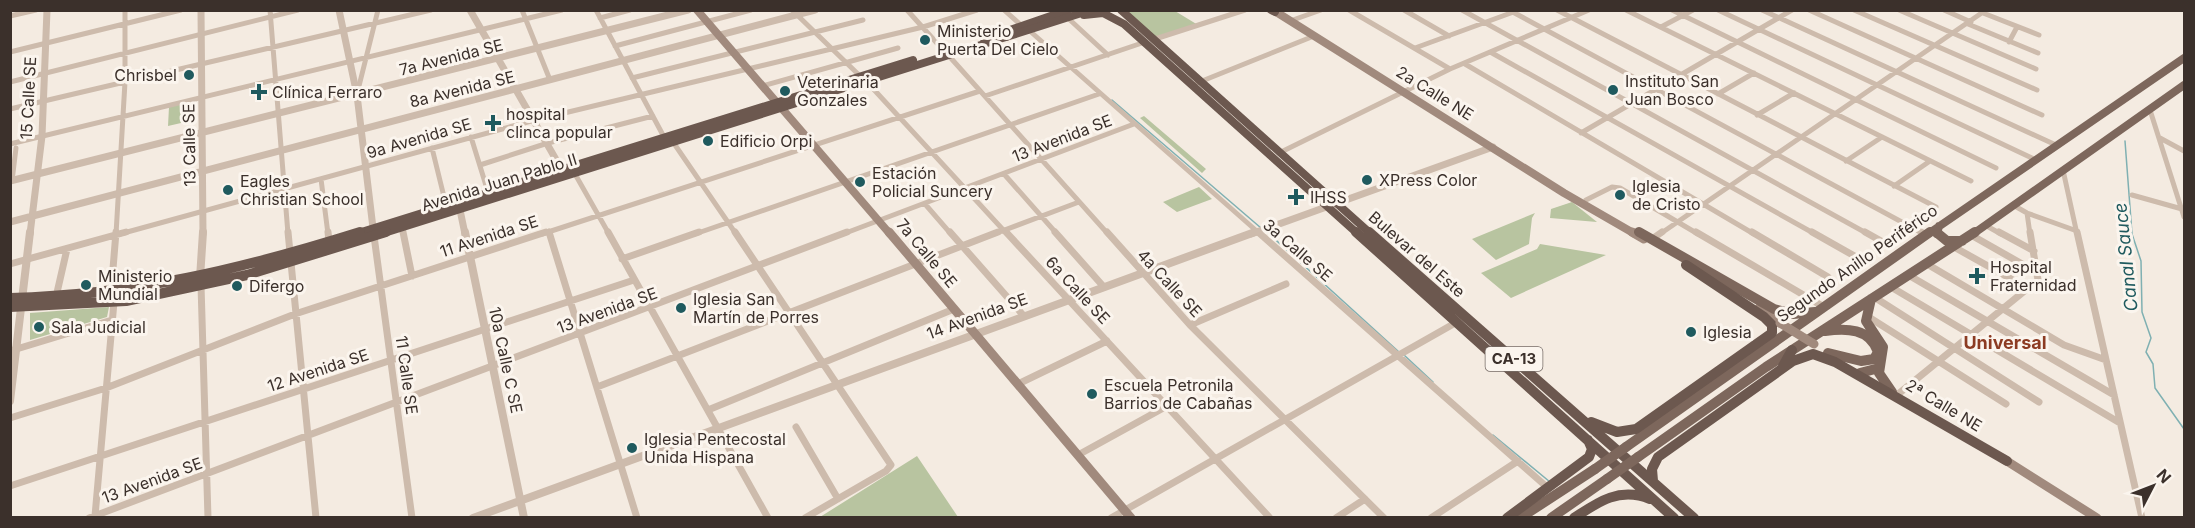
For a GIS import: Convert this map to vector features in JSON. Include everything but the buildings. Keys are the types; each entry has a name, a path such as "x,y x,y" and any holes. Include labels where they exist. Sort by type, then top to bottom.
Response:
{"highway":[{"name":"Avenida Juan Pablo II","path":"1004,35 1091,10"},
{"name":"Bulevar del Este","path":"1121,11 1201,81 1330,204 1674,518"},
{"path":"986,41 1021,25 1069,13 1109,12"},
{"name":"Bulevar del Este","path":"1109,12 1330,204 1579,415 1694,518"},
{"path":"986,41 1031,32 1069,13"},
{"name":"Avenida Juan Pablo II","path":"10,297 18,304 112,298 200,282 290,258 374,232 446,205 664,137 779,105 1069,13"},
{"name":"Avenida Juan Pablo II","path":"863,79 880,70 946,53"},
{"name":"Avenida Juan Pablo II","path":"290,258 329,241 402,227 460,210 673,142 779,105"},
{"path":"1579,415 1613,432 1624,433 1636,429 1772,333 1770,322 1686,265"},
{"name":"Avenida Juan Pablo II","path":"18,304 56,298 112,298"},
{"path":"1783,366 1792,350"},
{"path":"1653,481 1652,469 1659,457 1783,366 1810,355 1828,358 2007,461"},
{"path":"1507,518 1589,457 1592,449 1587,438"},
{"path":"1574,518 1620,492 1640,494 1660,505"}],"main road":[{"name":"7a Calle SE","path":"698,10 1128,514"},
{"name":"2a Calle NE","path":"1273,11 1583,202"},
{"name":"Segundo Anillo Periférico","path":"1520,518 1595,469 2034,159 2180,64 2184,58"},
{"name":"Segundo Anillo Periférico","path":"1551,518 1792,350 1954,247 2184,85"},
{"name":"2ª Calle NE","path":"1583,202 1639,232 1777,321"},
{"name":"2ª Calle NE","path":"1583,202 2097,518"},
{"path":"1939,226 1936,232 1943,240 1954,242 1967,238"},
{"path":"1639,232 1774,309 1793,314 1822,309"},
{"path":"1873,298 1866,315 1868,326 1884,350 1879,368 1881,378 1894,393"},
{"path":"1820,332 1848,329 1861,332 1872,340 1878,352 1874,359 1864,361 1828,353"},
{"path":"1750,350 1764,349"},
{"path":"1860,373 1871,372 1879,368"}],"street":[{"path":"10,16 36,10"},
{"name":"15 Calle SE","path":"10,401 18,304 42,136 47,10"},
{"path":"93,517 112,320 125,82 125,10"},
{"path":"10,51 181,10"},
{"name":"13 Calle SE","path":"201,10 204,212 200,282 207,421 208,518"},
{"path":"10,82 126,54 271,14 298,10"},
{"name":"11 Calle SE","path":"339,10 357,94 359,129 412,518"},
{"path":"357,94 378,10"},
{"path":"10,109 431,10"},
{"path":"470,10 500,58 562,170"},
{"path":"522,10 550,80"},
{"path":"10,144 562,10"},
{"path":"596,10 664,137"},
{"path":"600,18 630,10"},
{"name":"7a Avenida SE","path":"11,181 688,10"},
{"path":"615,46 751,10"},
{"name":"8a Avenida SE","path":"10,222 720,36 795,13 816,10"},
{"name":"4a Calle SE","path":"908,10 1190,325 1384,518"},
{"name":"9a Avenida SE","path":"10,264 535,120 923,27 977,10"},
{"path":"1004,10 1021,25"},
{"path":"1155,39 1245,10"},
{"path":"1290,21 1321,10"},
{"path":"1349,10 1450,69"},
{"path":"1404,10 1449,36"},
{"path":"1461,10 1881,241"},
{"path":"1557,10 1936,207"},
{"path":"1279,153 1315,137 1402,91 1589,10"},
{"path":"1626,10 1971,181"},
{"path":"1672,10 1996,168"},
{"path":"1661,27 1693,10"},
{"path":"1718,10 2034,159"},
{"path":"1762,10 2056,145"},
{"path":"1581,132 1792,10"},
{"path":"1809,10 2042,115"},
{"path":"1854,10 2037,90"},
{"path":"1899,10 2036,69"},
{"path":"1944,10 2009,42 2038,53"},
{"path":"1415,48 1514,11 1545,30 1926,234"},
{"path":"1652,239 1985,12 2039,35"},
{"name":"6a Calle SE","path":"795,13 863,79 932,152 1270,518"},
{"path":"1069,13 1108,55"},
{"path":"271,14 280,150 316,518"},
{"path":"632,78 863,20"},
{"path":"2009,42 2017,27"},
{"name":"3a Calle SE","path":"1031,32 1548,488"},
{"path":"1192,85 1314,36"},
{"name":"11 Avenida SE","path":"10,418 106,388 295,314 468,256 899,117 1071,68 1145,42"},
{"path":"762,86 898,48"},
{"path":"1492,53 1858,258"},
{"path":"1465,64 1828,277"},
{"path":"1718,94 1754,73"},
{"path":"1757,115 1794,93"},
{"path":"622,259 1099,94"},
{"path":"2150,110 2184,217"},
{"path":"480,165 548,143 653,116"},
{"name":"13 Avenida SE","path":"93,517 650,309 1134,124"},
{"path":"1846,161 1882,136"},
{"path":"471,137 488,192"},
{"path":"2159,137 2184,151"},
{"path":"673,142 838,382 891,465 886,471 805,518"},
{"name":"14 Avenida SE","path":"473,518 838,382 1493,147"},
{"path":"11,181 16,148"},
{"path":"432,148 446,205"},
{"path":"1894,186 1929,160"},
{"path":"2063,170 2142,518"},
{"path":"575,174 768,518"},
{"path":"1004,174 1103,286"},
{"path":"321,179 329,241"},
{"path":"1583,202 1617,187 1678,221 1822,309"},
{"path":"2132,195 2182,209"},
{"path":"597,387 915,263 1079,202"},
{"path":"925,204 1023,315"},
{"path":"2013,205 2027,213 2077,231"},
{"name":"10a Calle C SE","path":"460,210 524,518"},
{"path":"1894,393 1939,361 2038,280 2027,213"},
{"path":"1985,225 2034,252"},
{"path":"402,227 412,276"},
{"path":"549,231 637,518"},
{"path":"1967,238 2038,273"},
{"path":"1954,247 2029,289"},
{"path":"56,298 67,249"},
{"path":"1928,264 2064,345 2106,360"},
{"path":"1910,276 2114,395"},
{"name":"12 Avenida SE","path":"10,486 634,280"},
{"path":"1190,325 1286,284"},
{"path":"1891,288 2120,423"},
{"path":"1873,298 2040,402"},
{"path":"708,410 954,309"},
{"path":"1866,315 2006,404"},
{"path":"13,350 112,320"},
{"path":"1111,518 1128,514 1215,459 1458,322"},
{"path":"1018,384 1107,341"},
{"path":"1078,455 1167,406"},
{"path":"796,427 838,499"},
{"path":"1431,518 1518,461"},
{"path":"1336,518 1365,499"}],"green space":[{"path":"1124,11 1175,11 1198,25 1156,38"},
{"path":"195,101 194,120 168,126 169,107"},
{"path":"1144,116 1206,169 1202,173 1140,118"},
{"path":"1199,187 1212,199 1177,212 1163,202"},
{"path":"1572,202 1597,222 1550,218 1551,209"},
{"path":"1535,213 1532,218 1529,244 1496,260 1472,239"},
{"path":"1540,244 1606,255 1511,298 1481,273 1537,249"},
{"path":"109,307 107,317 30,340 30,313"},
{"path":"917,456 958,517 820,517"}],"waterway":[{"path":"1112,100 1261,228"},
{"name":"Canal Sauce","path":"2125,141 2132,234 2141,261 2142,312 2151,338 2146,352 2153,364 2155,388 2184,429"},
{"path":"1267,232 1399,352"},
{"path":"1404,355 1433,382"},
{"path":"1493,435 1550,482"}],"place":[{"name":"Ministerio Puerta Del Cielo","path":"925,40"},
{"name":"Chrisbel","path":"189,75"},
{"name":"Instituto San Juan Bosco","path":"1613,90"},
{"name":"Veterinaria Gonzales","path":"785,91"},
{"name":"Clínica Ferraro","path":"259,92"},
{"name":"hospital clinca popular","path":"493,123"},
{"name":"Edificio Orpi","path":"708,141"},
{"name":"XPress Color","path":"1367,180"},
{"name":"Estación Policial Suncery","path":"860,182"},
{"name":"Eagles Christian School","path":"228,190"},
{"name":"Iglesia de Cristo","path":"1620,195"},
{"name":"IHSS","path":"1296,197"},
{"name":"Hospital Fraternidad","path":"1977,276"},
{"name":"Ministerio Mundial","path":"86,285"},
{"name":"Difergo","path":"237,286"},
{"name":"Iglesia San Martín de Porres","path":"681,308"},
{"name":"Sala Judicial","path":"39,327"},
{"name":"Iglesia","path":"1691,332"},
{"name":"Escuela Petronila Barrios de Cabañas","path":"1092,394"},
{"name":"Iglesia Pentecostal Unida Hispana","path":"632,448"}],"district":[{"name":"Universal","path":"2005,343"}]}
